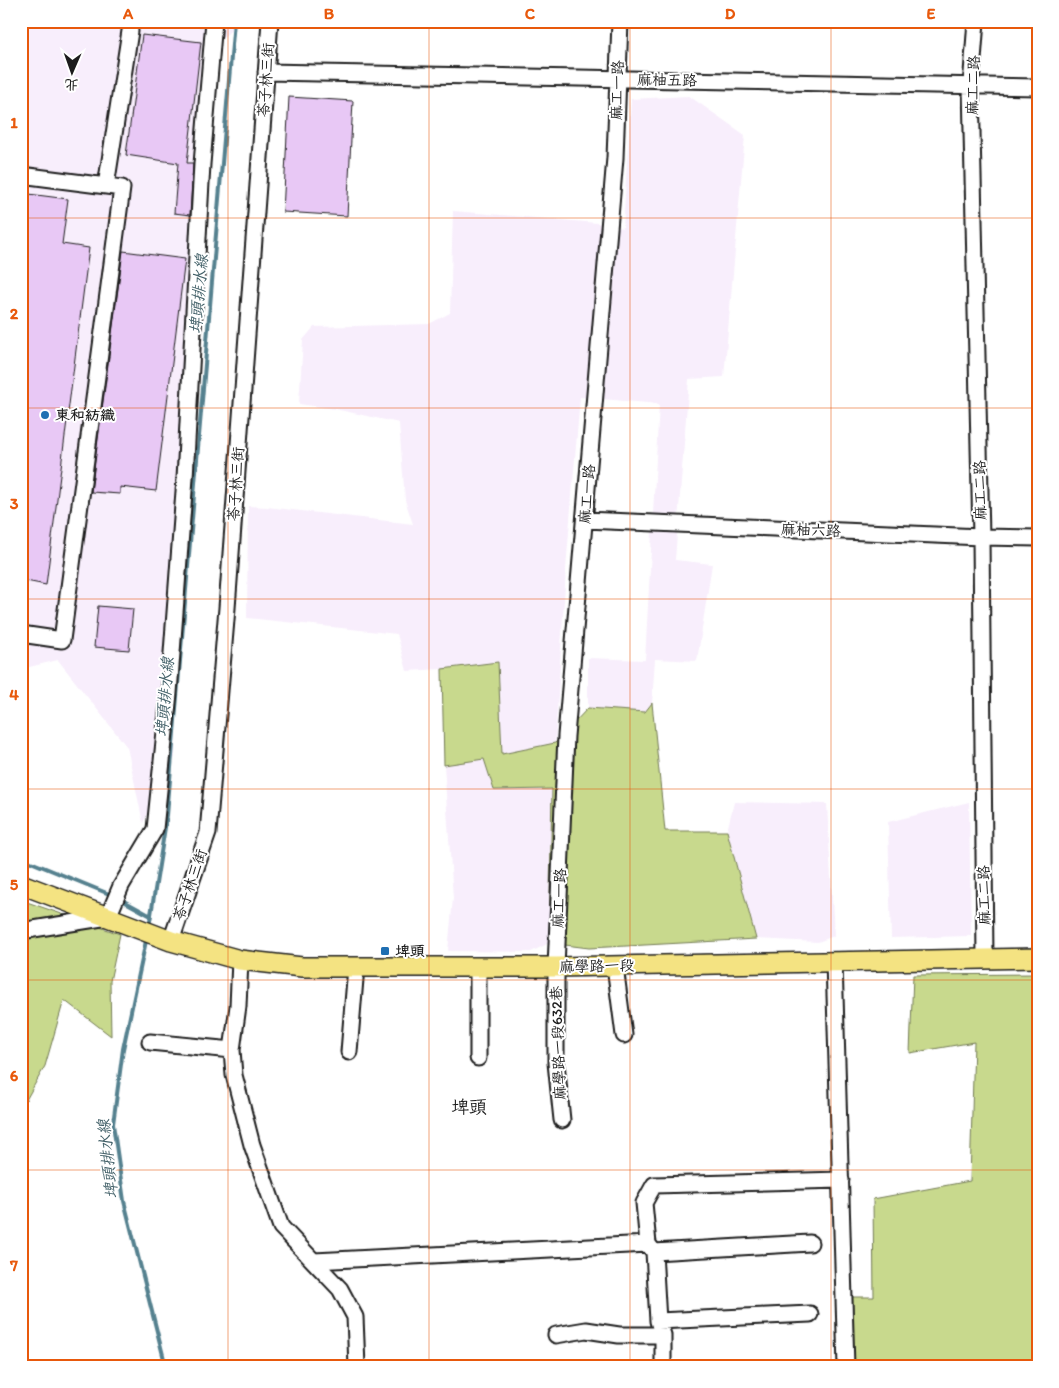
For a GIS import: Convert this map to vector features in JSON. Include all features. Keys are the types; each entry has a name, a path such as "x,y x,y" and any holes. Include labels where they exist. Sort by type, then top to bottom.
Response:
{"main road":[{"path":"21,884 108,916"},
{"name":"麻學路一段","path":"108,916 165,939 240,960 302,967 556,967 1038,958"}],"street":[{"path":"21,932 108,916 121,886 155,828 169,693 182,517 202,164 214,21"},
{"name":"苓子林三街","path":"165,939 208,833 227,608 270,21"},
{"name":"麻工一路","path":"556,967 566,736 615,158 620,21"},
{"name":"麻工二路","path":"976,21 971,86 981,537 985,959"},
{"path":"106,186 130,31"},
{"name":"麻柚五路","path":"266,72 1038,87"},
{"path":"21,175 122,188 62,640 21,634"},
{"name":"麻柚六路","path":"585,520 1038,538"},
{"path":"240,960 238,1006 232,1050 234,1075 252,1145 281,1226 340,1289 355,1317 357,1367"},
{"path":"834,961 846,1367"},
{"path":"615,966 624,1035"},
{"path":"349,1052 356,967"},
{"path":"478,967 478,1058"},
{"name":"麻學路一段632巷","path":"556,967 556,1064 562,1120"},
{"path":"150,1042 232,1050"},
{"path":"662,1367 660,1328 644,1203 654,1185 841,1180"},
{"path":"314,1261 810,1243"},
{"path":"556,1335 586,1330 619,1335 660,1328 810,1314"}],"shaded area":[{"path":"21,21 153,21 155,27 237,25 216,44 181,478 175,757 143,823 127,747 58,660 21,669"},
{"path":"689,96 745,135 724,377 689,379 675,560 712,564 697,661 655,659 652,703 645,712 588,708 588,658 645,660 659,404 580,397 566,569 555,743 501,754 498,662 407,671 397,634 247,618 248,506 413,524 405,500 399,423 335,409 299,404 303,340 314,327 429,324 450,313 453,211 597,223 623,228 631,99"},
{"path":"484,759 494,790 552,789 549,943 531,952 448,951 453,898 444,765"},
{"path":"734,802 827,804 834,936 818,942 756,939 727,831"},
{"path":"969,802 971,936 891,938 888,822"}],"green space":[{"path":"153,21 237,21 237,25 155,27"},
{"path":"498,662 502,754 555,743 588,708 645,712 652,703 665,831 727,831 756,939 589,948 549,943 552,789 494,790 484,759 444,765 442,669"},
{"path":"21,900 120,934 110,981 111,1036 64,1000 45,1066 26,1100 21,1091"},
{"path":"1038,974 1038,1367 844,1367 844,1297 874,1297 873,1199 970,1181 974,1042 910,1053 913,975"}],"building":[{"path":"142,35 201,42 187,163 193,163 190,215 174,213 178,163 126,155"},
{"path":"289,97 353,101 347,216 283,212"},
{"name":"東和紡織","path":"21,193 68,199 62,244 89,248 46,585 21,580"},
{"path":"123,251 185,259 156,491 120,487 120,494 91,492"},
{"path":"98,606 133,609 129,650 94,647"}],"waterway":[{"name":"埤頭排水線","path":"149,927 167,815 234,21"},
{"path":"21,858 114,896"},
{"path":"120,899 151,916"},
{"name":"埤頭排水線","path":"147,936 123,1049 113,1124 124,1201 166,1367"}],"place":[{"name":"東和紡織","path":"45,415"},
{"name":"埤頭","path":"385,951"}],"district":[{"name":"埤頭","path":"469,1107"}]}
